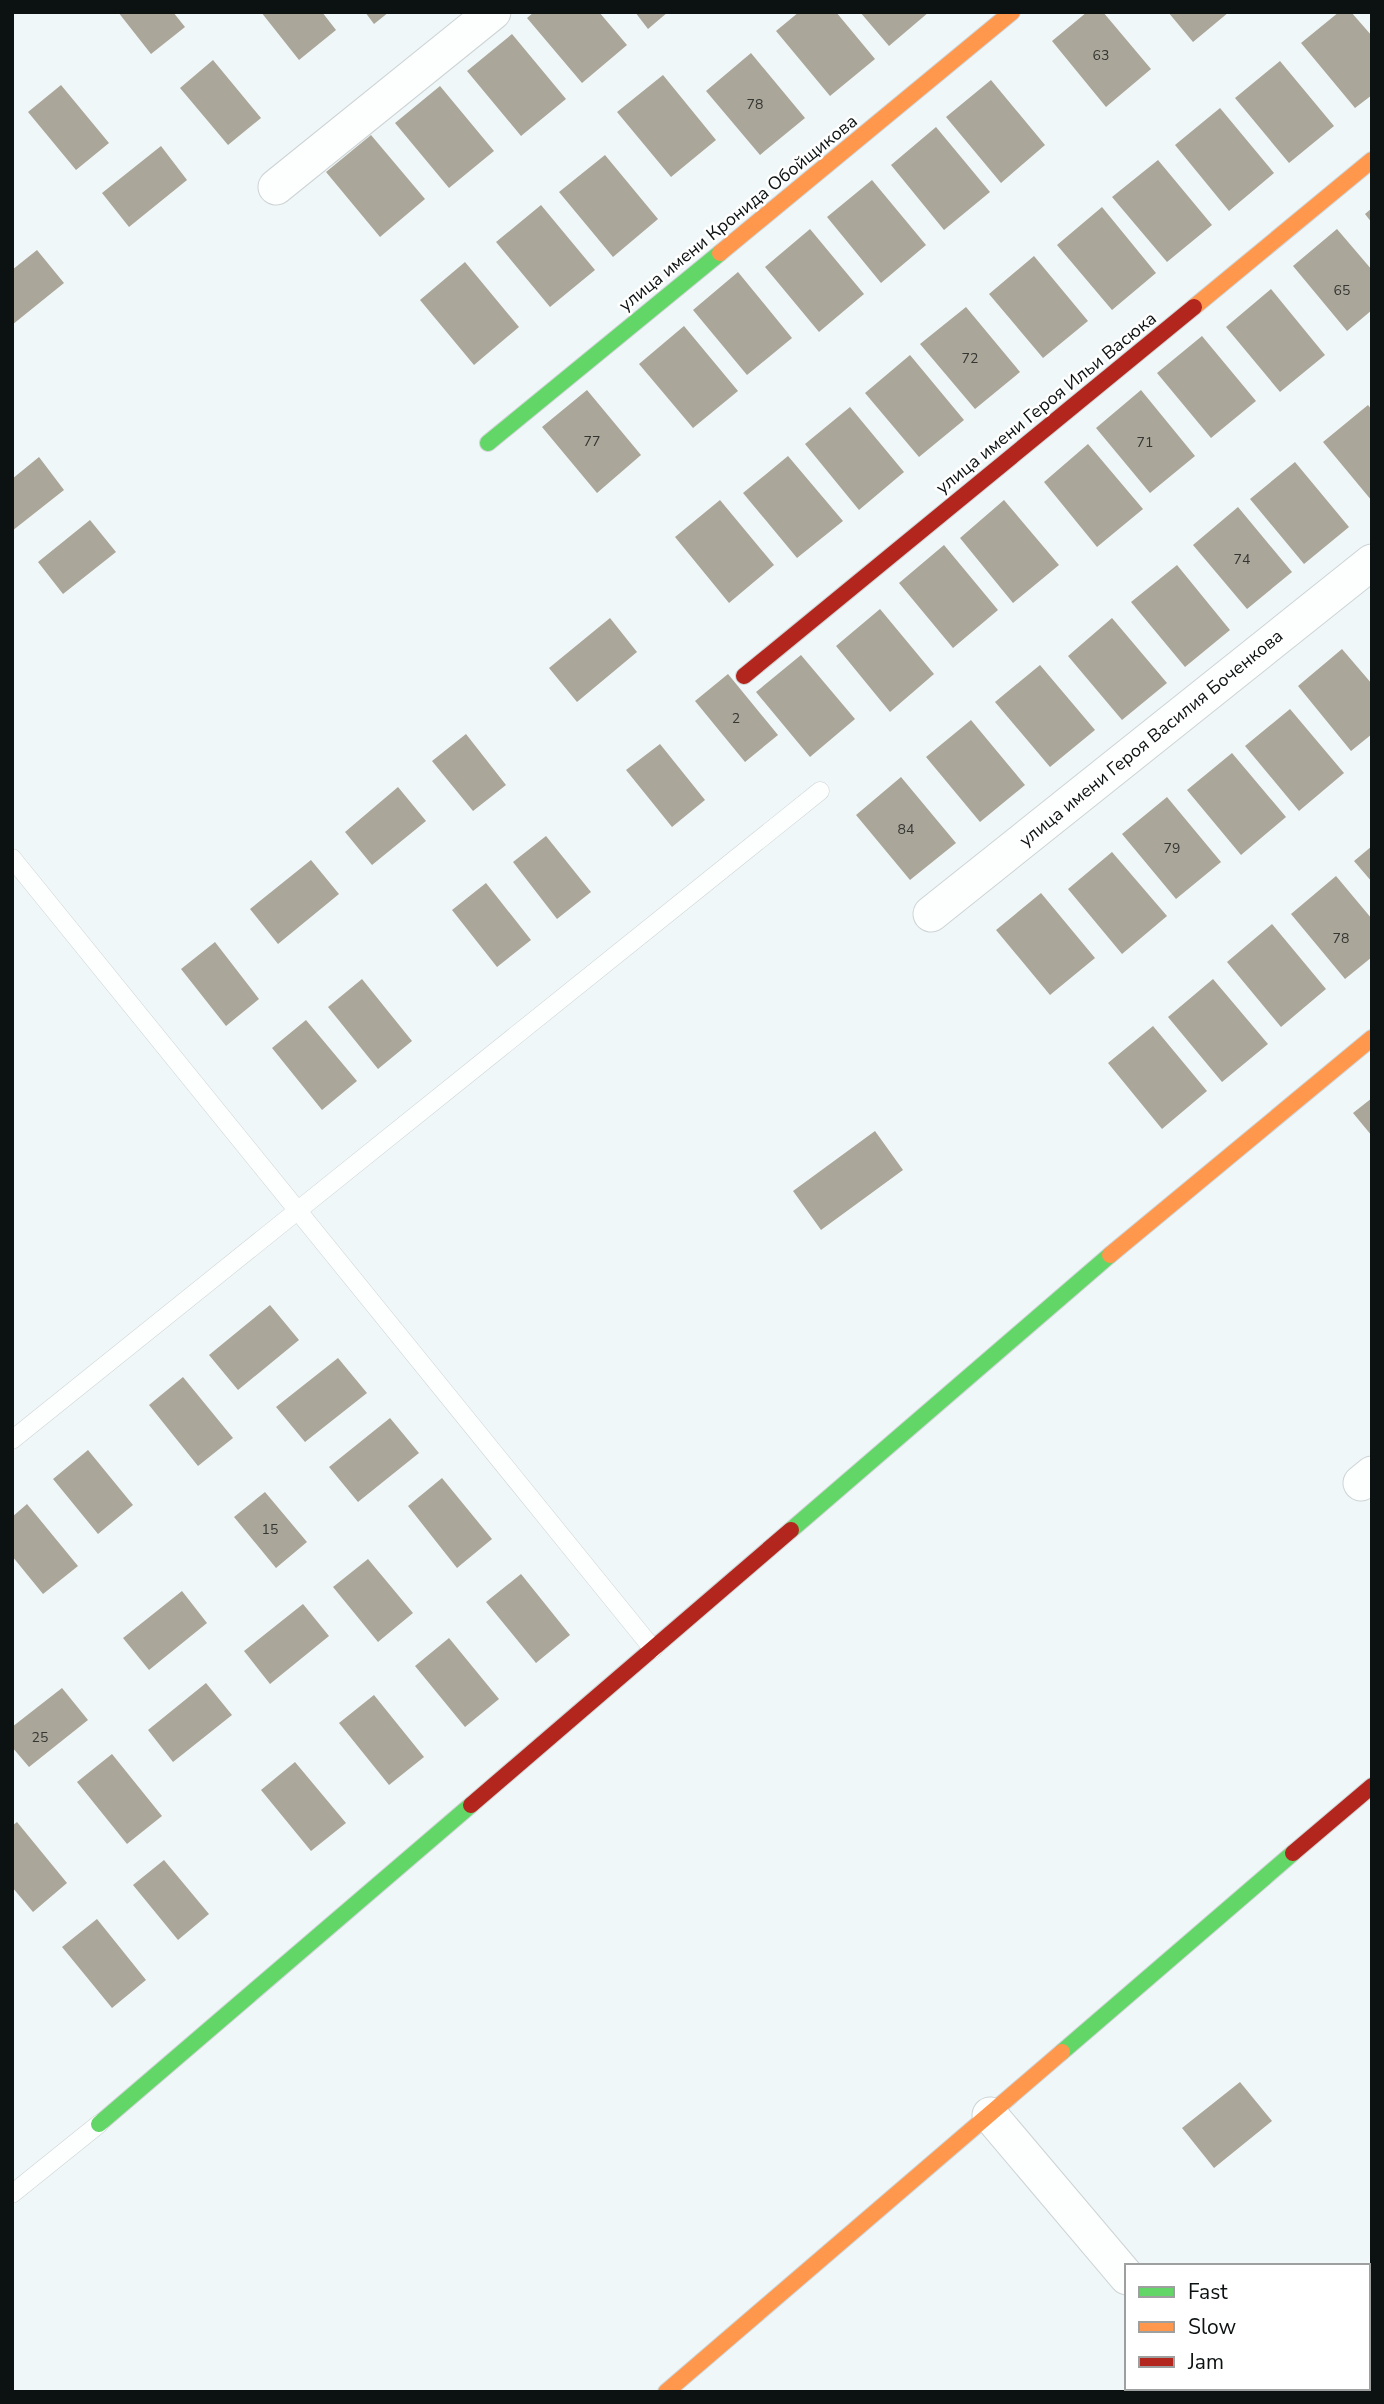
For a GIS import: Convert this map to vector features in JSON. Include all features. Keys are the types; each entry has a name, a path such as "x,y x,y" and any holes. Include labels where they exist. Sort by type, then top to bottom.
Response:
{"street":[{"path":"276,187 493,12"},
{"name":"улица имени Кронида Обойщикова","path":"488,443 1012,12"},
{"name":"улица имени Героя Ильи Васюка","path":"744,676 1372,160"},
{"name":"улица имени Героя Василия Боченкова","path":"931,914 1372,562"},
{"path":"99,2124 1184,1192 1372,1038"},
{"path":"666,2392 1372,1786"},
{"path":"990,2115 1125,2275"}],"lane":[{"path":"12,1440 820,790"},
{"path":"12,859 653,1649"},
{"path":"12,2194 99,2124"}],"building":[{"path":"118,12 173,12 185,27 151,54"},
{"path":"261,12 322,12 336,30 299,60"},
{"path":"365,12 389,12 374,24"},
{"path":"534,12 599,12 627,45 582,83 527,18"},
{"path":"635,12 668,12 648,29"},
{"path":"799,12 836,12 875,59 830,96 776,31"},
{"path":"860,12 929,12 889,46"},
{"path":"1087,12 1103,12 1151,69 1106,107 1052,41"},
{"path":"1168,12 1229,12 1193,42"},
{"path":"1339,12 1351,12 1372,36 1372,95 1355,108 1301,43"},
{"path":"512,34 566,99 521,136 467,71"},
{"path":"751,53 805,118 760,155 706,91"},
{"path":"213,60 261,118 228,145 180,88"},
{"path":"1280,61 1334,126 1289,163 1235,98"},
{"path":"663,75 716,140 671,177 617,112"},
{"path":"991,80 1045,145 1001,183 946,117"},
{"path":"61,85 109,143 76,170 28,112"},
{"path":"440,86 494,151 449,188 395,123"},
{"path":"1220,108 1274,173 1229,211 1175,145"},
{"path":"936,127 990,192 944,230 891,165"},
{"path":"371,135 425,199 380,237 326,172"},
{"path":"161,146 187,180 129,227 102,193"},
{"path":"605,155 658,219 613,257 559,192"},
{"path":"1158,160 1212,225 1167,262 1112,197"},
{"path":"872,180 926,245 881,283 827,217"},
{"path":"541,205 595,270 550,307 496,242"},
{"path":"1102,207 1156,273 1112,310 1057,245"},
{"path":"1372,208 1372,223 1365,214"},
{"path":"810,229 864,294 819,332 765,267"},
{"path":"1337,229 1372,270 1372,310 1347,331 1293,266"},
{"path":"37,250 64,283 12,325 12,270"},
{"path":"1034,256 1088,321 1043,358 989,294"},
{"path":"465,262 519,327 474,365 420,300"},
{"path":"738,272 792,338 747,375 693,310"},
{"path":"1271,289 1325,355 1280,392 1226,327"},
{"path":"966,307 1020,372 975,409 920,344"},
{"path":"684,326 738,391 693,428 639,364"},
{"path":"1202,336 1256,401 1211,438 1157,373"},
{"path":"910,355 964,420 919,457 865,393"},
{"path":"587,390 641,455 597,493 542,427"},
{"path":"1141,390 1195,456 1150,493 1096,428"},
{"path":"1368,405 1372,410 1372,501 1323,442"},
{"path":"850,407 904,472 859,510 805,444"},
{"path":"1088,444 1143,509 1097,547 1044,482"},
{"path":"788,456 843,521 797,558 743,493"},
{"path":"39,457 64,490 12,531 12,479"},
{"path":"1295,462 1349,527 1304,564 1250,499"},
{"path":"720,500 774,565 729,603 675,537"},
{"path":"1004,500 1059,565 1013,603 960,538"},
{"path":"1238,507 1292,572 1247,609 1193,545"},
{"path":"90,520 116,552 63,594 38,562"},
{"path":"944,545 998,610 953,648 899,583"},
{"path":"1177,565 1230,630 1185,667 1131,602"},
{"path":"880,609 934,674 890,712 836,646"},
{"path":"610,618 637,652 577,702 549,668"},
{"path":"1112,618 1167,683 1122,720 1068,656"},
{"path":"1342,649 1372,684 1372,734 1351,751 1298,686"},
{"path":"801,655 855,719 810,757 756,692"},
{"path":"1040,665 1095,730 1050,767 995,702"},
{"path":"728,674 778,735 745,762 695,701"},
{"path":"1290,709 1344,773 1299,811 1245,746"},
{"path":"971,720 1025,785 980,822 926,757"},
{"path":"466,734 506,785 473,811 432,761"},
{"path":"660,744 705,800 672,827 626,770"},
{"path":"1232,753 1286,817 1241,855 1187,790"},
{"path":"901,777 956,843 910,880 856,815"},
{"path":"398,787 426,821 372,865 345,832"},
{"path":"1167,797 1221,862 1176,899 1122,834"},
{"path":"546,836 591,892 557,919 513,862"},
{"path":"1372,846 1372,882 1354,861"},
{"path":"1112,852 1167,916 1122,954 1068,889"},
{"path":"311,860 339,894 278,944 250,909"},
{"path":"1336,876 1372,919 1372,957 1345,979 1291,914"},
{"path":"486,883 531,940 497,967 452,910"},
{"path":"1041,893 1095,958 1050,995 996,930"},
{"path":"1272,924 1326,989 1281,1027 1227,962"},
{"path":"215,942 259,999 226,1026 181,969"},
{"path":"362,979 412,1041 378,1069 328,1007"},
{"path":"1213,979 1268,1044 1222,1082 1168,1017"},
{"path":"306,1020 357,1081 322,1110 272,1048"},
{"path":"1153,1026 1207,1091 1162,1129 1108,1063"},
{"path":"1372,1098 1372,1136 1353,1113"},
{"path":"875,1131 903,1170 821,1230 793,1191"},
{"path":"270,1305 299,1340 238,1390 209,1355"},
{"path":"338,1358 367,1393 305,1442 276,1407"},
{"path":"183,1377 233,1438 198,1466 149,1405"},
{"path":"390,1418 419,1453 358,1502 329,1467"},
{"path":"88,1450 133,1505 98,1534 53,1479"},
{"path":"442,1478 492,1539 457,1568 408,1506"},
{"path":"265,1492 307,1542 276,1568 234,1517"},
{"path":"27,1504 78,1566 43,1594 12,1556 12,1517"},
{"path":"368,1559 413,1613 378,1642 333,1587"},
{"path":"521,1574 570,1635 536,1663 486,1602"},
{"path":"182,1591 207,1623 149,1670 123,1638"},
{"path":"303,1604 329,1636 270,1684 244,1651"},
{"path":"449,1638 499,1699 465,1727 415,1666"},
{"path":"206,1683 232,1715 173,1762 148,1730"},
{"path":"62,1688 88,1720 29,1767 12,1747 12,1727"},
{"path":"374,1695 424,1757 389,1785 339,1723"},
{"path":"112,1754 162,1816 127,1844 77,1782"},
{"path":"295,1762 346,1823 311,1851 261,1790"},
{"path":"17,1822 67,1883 33,1912 12,1887 12,1826"},
{"path":"164,1860 209,1914 178,1940 133,1885"},
{"path":"97,1919 146,1980 112,2008 62,1947"},
{"path":"1240,2082 1272,2121 1214,2168 1182,2128"}],"traffic: fast":[{"path":"488,443 720,253"},
{"path":"791,1530 1110,1255"},
{"path":"99,2124 471,1805"},
{"path":"1062,2052 1293,1853"}],"traffic: slow":[{"path":"720,253 1012,12"},
{"path":"1194,307 1372,160"},
{"path":"1110,1255 1372,1038"},
{"path":"666,2392 1062,2052"}],"traffic: jam":[{"path":"744,676 1194,307"},
{"path":"471,1805 791,1530"},
{"path":"1293,1853 1372,1786"}]}
